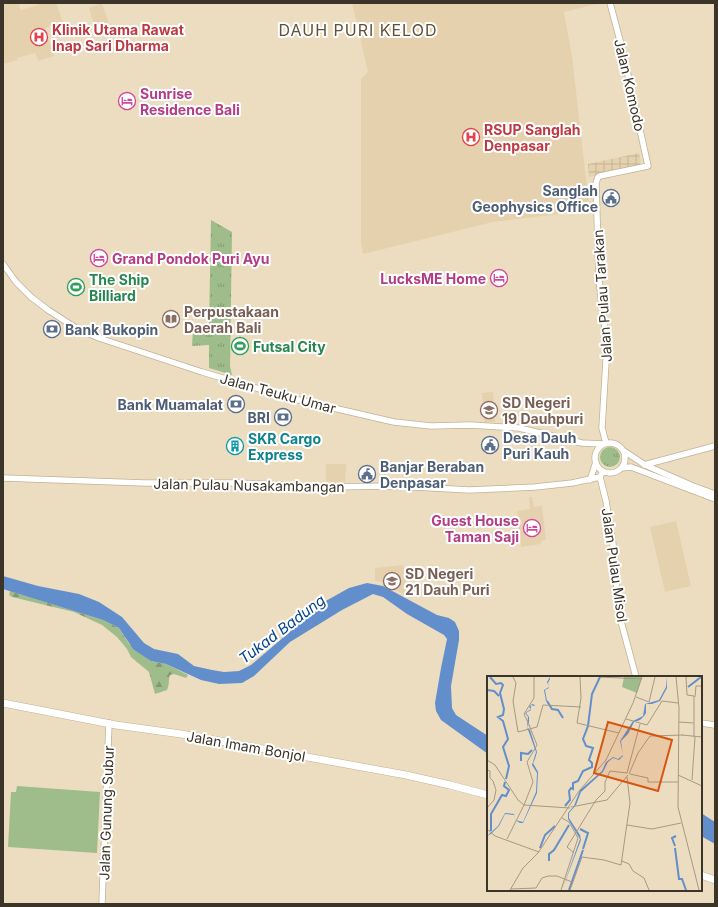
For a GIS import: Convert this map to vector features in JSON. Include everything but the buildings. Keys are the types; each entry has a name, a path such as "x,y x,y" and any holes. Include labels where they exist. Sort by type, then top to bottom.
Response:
{"highway":[{"name":"Jalan Imam Bonjol","path":"3,703 406,775 487,795"},
{"path":"702,875 715,880"}],"street":[{"name":"Jalan Komodo","path":"610,4 622,48 648,166"},
{"name":"Jalan Pulau Tarakan","path":"604,444 602,428 607,344 600,280 596,183 598,177 600,176 648,166"},
{"name":"Jalan Teuku Umar","path":"3,264 16,282 31,297 76,328 112,342 202,372 290,398 376,419 431,426 470,425 519,428 582,443 604,444"},
{"name":"Jalan Teuku Umar","path":"582,443 595,453"},
{"path":"590,480 596,462 595,453 599,447 604,444 616,444 624,452 644,465 715,494"},
{"path":"640,471 644,465 715,446"},
{"path":"621,468 625,460 624,452"},
{"path":"596,462 603,471 612,473 621,468 631,467 715,499"},
{"path":"600,477 603,471"},
{"name":"Jalan Pulau Nusakambangan","path":"3,478 145,483 238,483 320,487 396,486 469,490 535,487 590,480 600,477"},
{"name":"Jalan Pulau Misol","path":"600,477 606,501 613,544 619,614 636,676"},
{"name":"Jalan Gunung Subur","path":"102,904 109,723"},
{"path":"702,723 715,725"}],"shaded area":[{"path":"3,3 18,3 21,10 38,5 37,3 56,3 63,22 45,28 54,56 38,61 35,53 3,64"},
{"path":"102,3 111,30 97,34 89,8"},
{"name":"RSUP Sanglah Denpasar","path":"352,3 601,3 564,12 572,56 589,205 559,214 493,222 363,254 361,242 361,79 368,72"},
{"path":"639,153 641,162 638,166 589,177 588,164"},
{"name":"SD Negeri 19 Dauhpuri","path":"493,392 495,422 484,422 482,393"},
{"path":"326,464 346,464 345,486 326,484"},
{"name":"Guest House Taman Saji","path":"529,497 532,497 534,507 542,506 546,540 541,541 541,544 521,547 517,511 530,509"},
{"path":"676,521 691,586 665,592 650,527"},
{"name":"SD Negeri 21 Dauh Puri","path":"403,565 410,598 380,581 375,581 375,568"}],"green space":[{"path":"211,220 232,232 230,366 232,375 209,368 209,345 192,346 193,329 209,329"},
{"path":"610,447 617,450 620,457 617,464 610,467 603,464 600,457 603,450"},
{"path":"10,591 103,620 119,628 129,644 151,661 166,664 188,675 186,678 174,674 170,675 167,690 155,694 149,672 131,657 127,649 117,637 102,625 74,612 12,597 9,595"},
{"path":"17,786 100,792 97,853 8,847 11,792 16,792"}],"water":[{"name":"Tukad Badung","path":"3,576 38,586 79,594 99,602 122,617 144,643 154,649 178,654 194,666 224,672 239,671 251,665 299,624 299,622 315,607 349,588 367,583 383,586 437,615 449,618 455,622 459,631 459,640 451,686 452,708 456,715 487,735 487,753 441,720 436,711 435,703 447,639 444,635 407,614 383,597 373,594 342,610 290,642 254,676 242,683 219,684 201,680 166,664 151,661 133,649 119,628 103,620 3,589"},
{"path":"702,814 715,822 715,844 702,837"}],"place":[{"name":"Klinik Utama Rawat Inap Sari Dharma","path":"39,37"},
{"name":"Sunrise Residence Bali","path":"127,101"},
{"name":"RSUP Sanglah Denpasar","path":"471,137"},
{"name":"Sanglah Geophysics Office","path":"611,198"},
{"name":"Grand Pondok Puri Ayu","path":"99,258"},
{"name":"LucksME Home","path":"499,278"},
{"name":"The Ship Billiard","path":"76,287"},
{"name":"Perpustakaan Daerah Bali","path":"171,319"},
{"name":"Bank Bukopin","path":"52,329"},
{"name":"Futsal City","path":"240,346"},
{"name":"Bank Muamalat","path":"236,404"},
{"name":"SD Negeri 19 Dauhpuri","path":"489,410"},
{"name":"BRI","path":"283,417"},
{"name":"Desa Dauh Puri Kauh","path":"490,445"},
{"name":"SKR Cargo Express","path":"235,446"},
{"name":"Banjar Beraban Denpasar","path":"367,474"},
{"name":"Guest House Taman Saji","path":"532,528"},
{"name":"SD Negeri 21 Dauh Puri","path":"392,581"}],"district":[{"name":"DAUH PURI KELOD","path":"358,30"}]}
